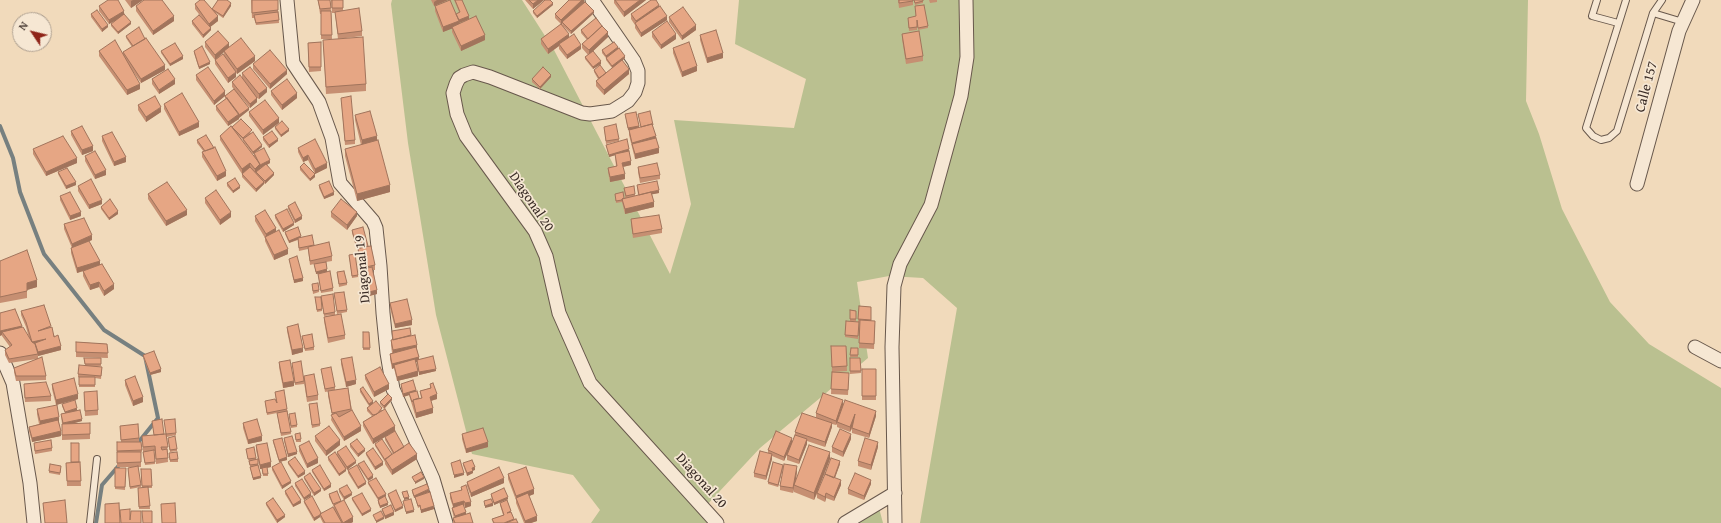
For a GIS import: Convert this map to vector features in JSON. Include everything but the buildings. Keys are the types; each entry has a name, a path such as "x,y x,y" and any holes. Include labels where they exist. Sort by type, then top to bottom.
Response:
{"street":[{"name":"Diagonal 19","path":"287,0 292,63 319,102 332,138 340,183 373,221 376,228 383,313 393,389 433,479 446,523"},
{"name":"Diagonal 20","path":"592,0 634,61 638,71 638,83 635,92 628,101 612,111 590,114 574,111 474,72 459,78 453,93 457,114 466,136 535,232 546,256 559,313 590,383 718,523"},
{"path":"895,523 892,346 894,286 900,264 930,205 962,96 967,57 966,0"},
{"name":"Calle 157","path":"1637,184 1679,31 1693,0"},
{"path":"1695,346 1721,361"},
{"path":"0,353 13,383 30,484 34,523"},
{"path":"845,523 895,493"}],"lane":[{"path":"1597,0 1592,16 1618,23"},
{"path":"1626,0 1586,128 1593,136 1601,140 1610,138 1617,131 1653,14 1662,0"},
{"path":"1653,14 1683,22"},
{"path":"90,523 97,459"}],"green space":[{"path":"392,0 522,0 554,50 670,274 691,204 674,120 794,128 806,79 735,44 739,0 1528,0 1526,101 1539,134 1562,209 1610,302 1649,344 1721,388 1721,523 920,523 957,308 923,278 889,276 857,282 868,358 760,448 705,507 709,523 591,523 600,510 573,475 472,454 436,315 408,143 391,4"},
{"path":"879,508 883,523 853,523"}],"waterway":[{"path":"0,126 13,158 20,192 44,254 104,330 145,356 158,418 137,444"},
{"path":"96,523 102,485 121,463"}]}
